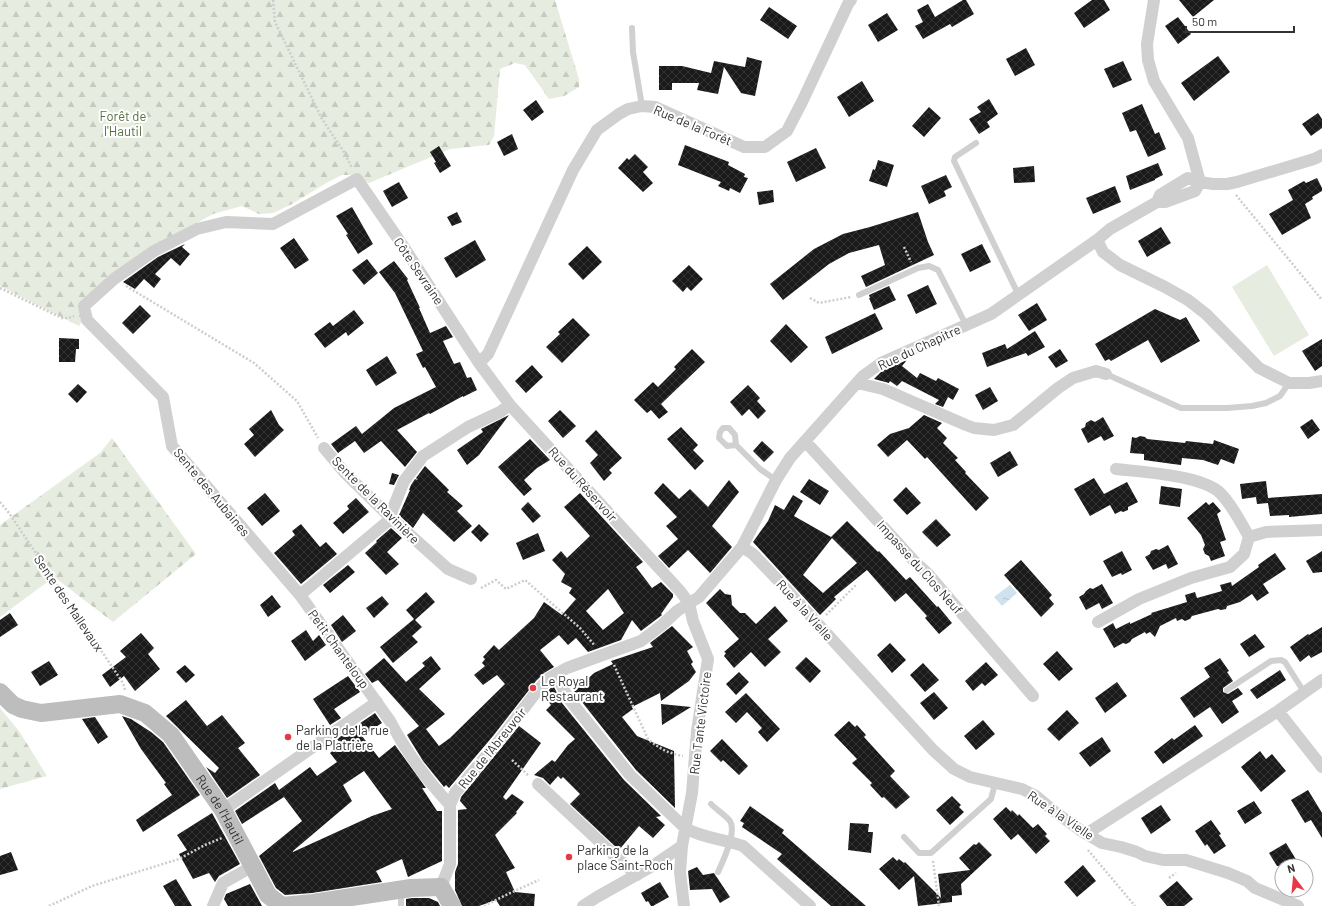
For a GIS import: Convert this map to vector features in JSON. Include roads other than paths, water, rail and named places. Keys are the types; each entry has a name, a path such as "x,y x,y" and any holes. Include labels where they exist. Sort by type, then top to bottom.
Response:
{"main road":[{"name":"Rue de l'Hautil","path":"0,692 13,705 22,709 41,713 120,704 145,713 171,735 223,810 268,896 282,906 401,898 412,888 441,887"},
{"path":"441,887 452,906"}],"street":[{"name":"Rue de la Forêt","path":"480,363 488,354 573,170 597,130 628,109 642,106 655,107 744,147 766,147 787,131 851,0"},
{"path":"1154,0 1146,44 1148,60 1154,81 1188,138 1200,182"},
{"name":"Rue du Chapitre","path":"689,603 699,597 742,547 776,480 790,458 863,376 880,364 991,314 1019,296 1110,230 1157,202 1160,195 1188,178 1213,184 1227,184 1314,159 1322,155"},
{"name":"Côte Sevraine","path":"85,309 114,279 154,251 197,229 226,222 273,224 357,179 480,363"},
{"path":"1097,240 1103,252 1120,265 1188,300 1206,314 1259,368 1289,383 1309,383 1322,381"},
{"name":"Sente des Aubaines","path":"85,309 87,320 163,397 172,446 300,595"},
{"name":"Rue du Réservoir","path":"480,363 510,405 680,591 689,603"},
{"path":"857,384 883,389 974,428 994,430 1013,425 1058,388 1073,378 1096,371 1106,374"},
{"path":"300,595 388,521 404,480 423,456 468,427 500,412 510,405"},
{"name":"Impasse du Clos Neuf","path":"805,440 915,562 928,574 1033,696"},
{"name":"Sente de la Ravinière","path":"324,448 345,473 390,517 448,569 471,579"},
{"path":"1098,622 1146,596 1190,578 1230,567 1244,554 1249,536 1230,506 1218,491 1205,484 1187,478 1116,469"},
{"path":"1249,536 1266,532 1322,530"},
{"name":"Rue à la Vielle","path":"742,547 753,554 933,750 954,768 970,777 1022,789 1036,796 1054,812 1102,843 1132,850 1145,856 1163,860 1186,860 1228,873 1247,881 1255,888 1298,906"},
{"name":"Petit Chanteloup","path":"300,595 377,702 433,786 450,805"},
{"name":"Rue de l'Abreuvoir","path":"441,887 450,864 450,805 455,793 534,695 549,678 567,668 641,641 689,603"},
{"name":"Rue Tante Victoire","path":"684,906 680,872 682,846 692,793 697,731 708,659 693,621 689,603"},
{"path":"556,674 568,698 630,775 685,828 692,832 730,841 743,846 810,906"},
{"path":"1086,834 1278,711 1322,680"},
{"path":"223,810 377,702"},
{"path":"1278,711 1322,767"},
{"path":"538,784 637,875"},
{"path":"583,906 596,897 637,875 682,846"},
{"path":"213,906 223,883 253,866"}],"lane":[{"path":"632,28 633,52 642,106"},
{"path":"976,143 955,157 954,161 1019,296"},
{"path":"859,295 915,270 929,266 938,270 966,325"},
{"path":"1106,374 1181,408 1227,408 1266,403 1280,396 1289,383"},
{"path":"736,445 760,469 776,480"},
{"path":"1226,690 1270,661 1281,660 1285,662 1304,692"},
{"path":"904,837 919,853 932,853 991,799 995,784"},
{"path":"711,804 730,822 732,829 730,841 718,872"}],"water":[{"path":"1010,585 1017,593 1002,606 994,597"}],"place":[{"name":"Le Royal Restaurant","path":"533,688"},
{"name":"Parking de la rue de la Platrière","path":"288,737"},
{"name":"Parking de la place Saint-Roch","path":"569,857"}],"park label":[{"name":"Forêt de l'Hautil","path":"123,124"}]}
